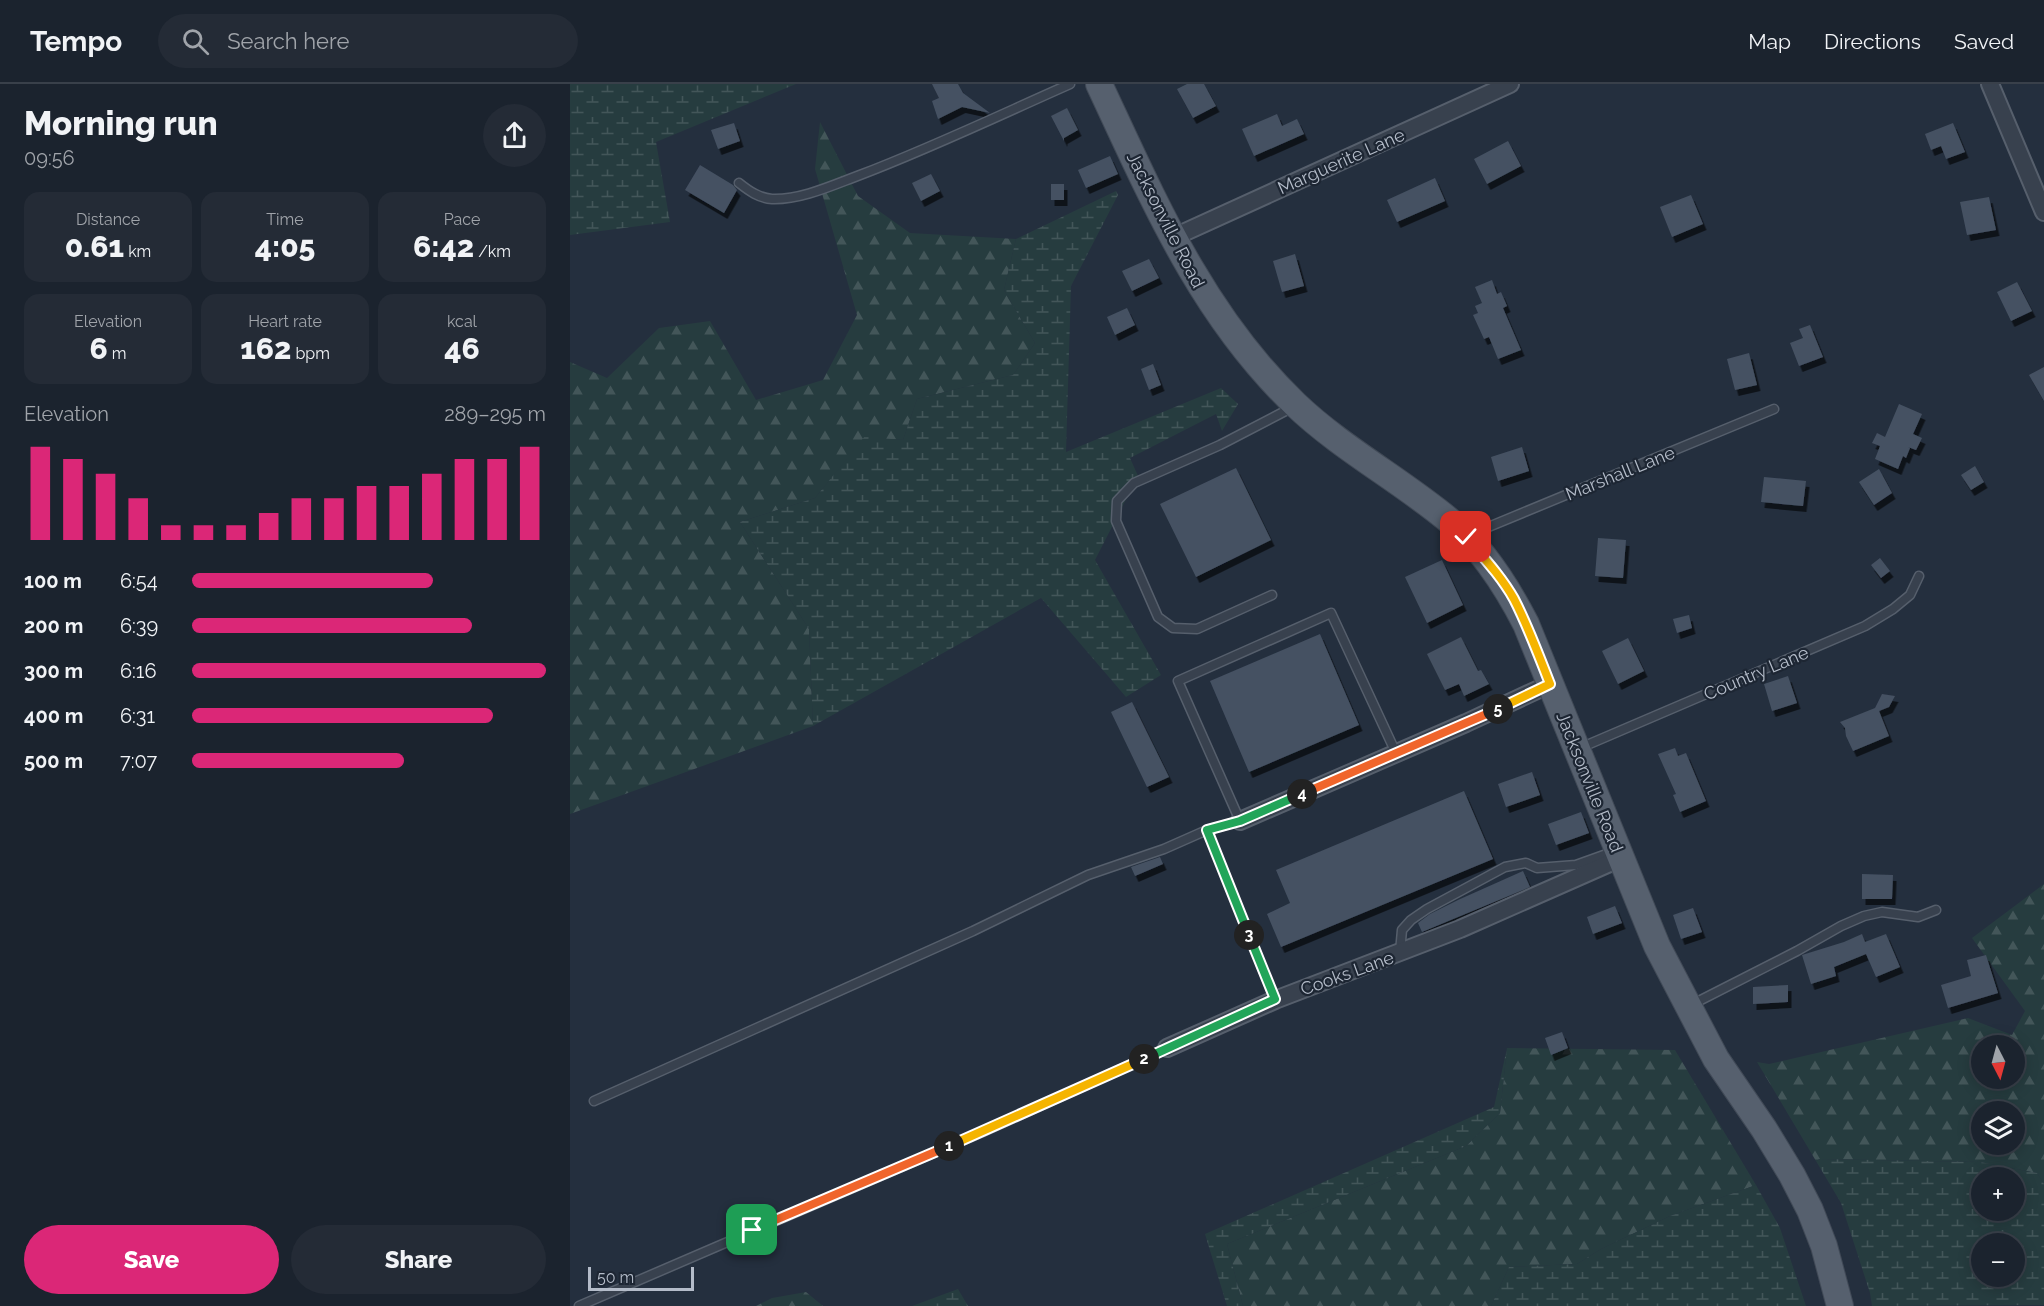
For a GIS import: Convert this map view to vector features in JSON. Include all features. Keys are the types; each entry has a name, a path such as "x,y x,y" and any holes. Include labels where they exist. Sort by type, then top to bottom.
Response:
{"main road":[{"name":"Jacksonville Road","path":"1099,84 1172,238 1220,316 1296,405 1451,522 1497,573 1513,598 1526,624 1657,946 1716,1059 1764,1129 1797,1184 1824,1246 1840,1306"}],"street":[{"name":"Marguerite Lane","path":"1172,238 1510,84"},
{"path":"1990,84 2044,212"},
{"path":"1240,821 1550,684"},
{"name":"Cooks Lane","path":"1167,1048 1275,999 1460,929 1619,854"}],"lane":[{"path":"739,183 756,195 772,199 798,195 835,184 894,161 1070,84"},
{"path":"1272,595 1197,628 1173,628 1158,617 1116,520 1117,501 1134,483 1220,445 1296,405"},
{"name":"Marshall Lane","path":"1466,537 1774,409"},
{"name":"Country Lane","path":"1577,750 1865,626 1893,609 1910,594 1919,576"},
{"path":"594,1101 973,931 1088,875 1164,849 1207,830 1240,821 1178,681 1331,613 1396,753"},
{"path":"1207,830 1275,999"},
{"path":"1399,953 1402,930 1411,921 1426,909 1505,867 1526,863 1537,868 1576,865 1619,854"},
{"path":"1688,1007 1864,916 1882,912 1918,917 1936,910"},
{"name":"Cooks Lane","path":"579,1306 985,1131 1167,1048"}],"green space":[{"path":"570,84 796,84 656,142 670,222 570,235"},
{"path":"820,122 858,196 910,233 1016,239 1004,290 1035,343 1013,375 917,399 903,440 865,437 815,498 740,522 809,629 813,726 570,814 570,362 607,378 659,328 710,321 756,400 823,380 857,315 815,169"},
{"path":"1116,191 1118,195 1071,286 1066,452 1221,388 1238,404 1222,431 1216,414 1130,458 1138,476 1095,560 1161,675 1126,697 1041,598 813,726 809,629 740,522 815,498 865,436 903,440 917,399 1013,375 1035,343 1004,290 1016,239"},
{"path":"2044,884 2044,1184 2037,1173 2025,1171 2025,1167 2006,1167 1980,1162 1820,1159 1816,1161 1757,1062 1769,1064 1968,1018 2012,1035 2025,1011 1972,938"},
{"path":"1507,1048 1675,1050 1756,1185 1670,1216 1601,1249 1577,1264 1509,1267 1491,1306 1243,1306 1227,1244 1466,1146 1500,1113"},
{"path":"1507,1048 1500,1113 1466,1146 1227,1244 1243,1306 1227,1306 1205,1234 1494,1107"},
{"path":"1820,1159 1980,1162 2006,1167 1971,1167 1971,1221 2025,1221 2025,1171 2037,1173 2044,1184 2044,1305 1872,1306 1870,1293 1841,1203 1816,1161"},
{"path":"1756,1185 1780,1228 1806,1306 1491,1306 1509,1267 1577,1264 1601,1249 1670,1216"},
{"path":"958,1289 968,1306 912,1306"},
{"path":"806,1292 823,1306 756,1306 772,1298"}],"building":[{"path":"932,84 958,84 963,93 990,113 962,107 938,119 932,101 939,98"},
{"path":"1187,84 1204,84 1216,106 1193,118 1177,89"},
{"path":"1067,108 1078,130 1064,138 1064,141 1051,116"},
{"path":"1277,114 1282,126 1297,119 1304,134 1254,156 1242,129"},
{"path":"734,123 740,141 718,149 711,130"},
{"path":"1953,123 1965,152 1946,159 1941,146 1931,150 1925,134"},
{"path":"1508,141 1521,166 1487,184 1474,159"},
{"path":"1110,156 1118,174 1086,188 1078,170"},
{"path":"700,165 733,185 737,190 724,213 685,190"},
{"path":"931,174 940,191 921,201 912,183"},
{"path":"1435,178 1445,201 1397,222 1387,200"},
{"path":"1051,184 1064,184 1064,200 1051,200"},
{"path":"1691,195 1703,224 1672,237 1660,207"},
{"path":"1989,197 1996,230 1967,235 1960,202"},
{"path":"1295,254 1304,286 1282,292 1273,261"},
{"path":"1149,259 1159,278 1132,291 1122,271"},
{"path":"1492,280 1497,294 1501,292 1507,306 1503,308 1521,350 1498,359 1489,337 1484,339 1473,315 1478,313 1475,306 1482,303 1475,287"},
{"path":"2017,282 2032,311 2011,321 1997,292"},
{"path":"1127,308 1135,325 1115,335 1107,317"},
{"path":"1810,325 1823,357 1799,366 1790,343 1803,338 1799,329"},
{"path":"1749,353 1757,385 1735,390 1727,359"},
{"path":"1153,364 1161,385 1149,390 1141,369"},
{"path":"2044,367 2044,401 2029,375"},
{"path":"1899,404 1922,414 1913,434 1922,438 1916,450 1908,447 1910,448 1906,458 1903,456 1898,469 1875,459 1880,446 1872,443 1877,433 1885,437"},
{"path":"1522,447 1529,471 1498,481 1491,457"},
{"path":"1975,466 1984,482 1971,490 1961,475"},
{"path":"1236,468 1271,540 1196,577 1160,504"},
{"path":"1879,469 1892,493 1874,505 1859,482"},
{"path":"1764,477 1806,481 1803,506 1761,502"},
{"path":"1598,538 1626,540 1623,578 1595,576"},
{"path":"1880,558 1890,571 1881,578 1871,565"},
{"path":"1442,560 1463,605 1427,623 1405,577"},
{"path":"1689,615 1692,628 1677,633 1673,619"},
{"path":"1320,634 1359,725 1249,772 1210,681"},
{"path":"1461,637 1478,671 1481,670 1489,684 1464,696 1459,684 1445,690 1427,654"},
{"path":"1628,638 1644,671 1618,684 1602,651"},
{"path":"1788,676 1797,703 1772,711 1764,684"},
{"path":"1882,694 1895,696 1889,707 1879,711 1889,736 1853,751 1845,728 1840,722 1875,708"},
{"path":"1132,702 1169,777 1147,787 1111,712"},
{"path":"1675,748 1678,756 1686,753 1706,801 1680,812 1673,795 1676,794 1658,754"},
{"path":"1532,772 1540,795 1506,807 1498,784"},
{"path":"1464,791 1493,859 1281,947 1267,914 1290,903 1276,870"},
{"path":"1581,812 1589,833 1556,845 1548,824"},
{"path":"1160,857 1163,864 1135,876 1131,867"},
{"path":"1523,871 1530,887 1422,932 1418,923 1430,914"},
{"path":"1862,874 1893,875 1892,899 1862,899"},
{"path":"1615,906 1622,923 1593,934 1587,917"},
{"path":"1693,908 1702,932 1681,939 1673,915"},
{"path":"1862,934 1865,942 1886,934 1900,967 1876,977 1866,954 1834,967 1836,976 1811,984 1802,955"},
{"path":"1986,955 1998,993 1948,1008 1941,985 1971,976 1967,960"},
{"path":"1788,985 1788,1002 1753,1004 1753,987"},
{"path":"1562,1032 1568,1048 1551,1055 1545,1038"}],"route":[{"path":"752,1230 985,1131 1275,999 1207,830 1252,816 1550,684 1513,598 1497,573 1466,537"}]}
